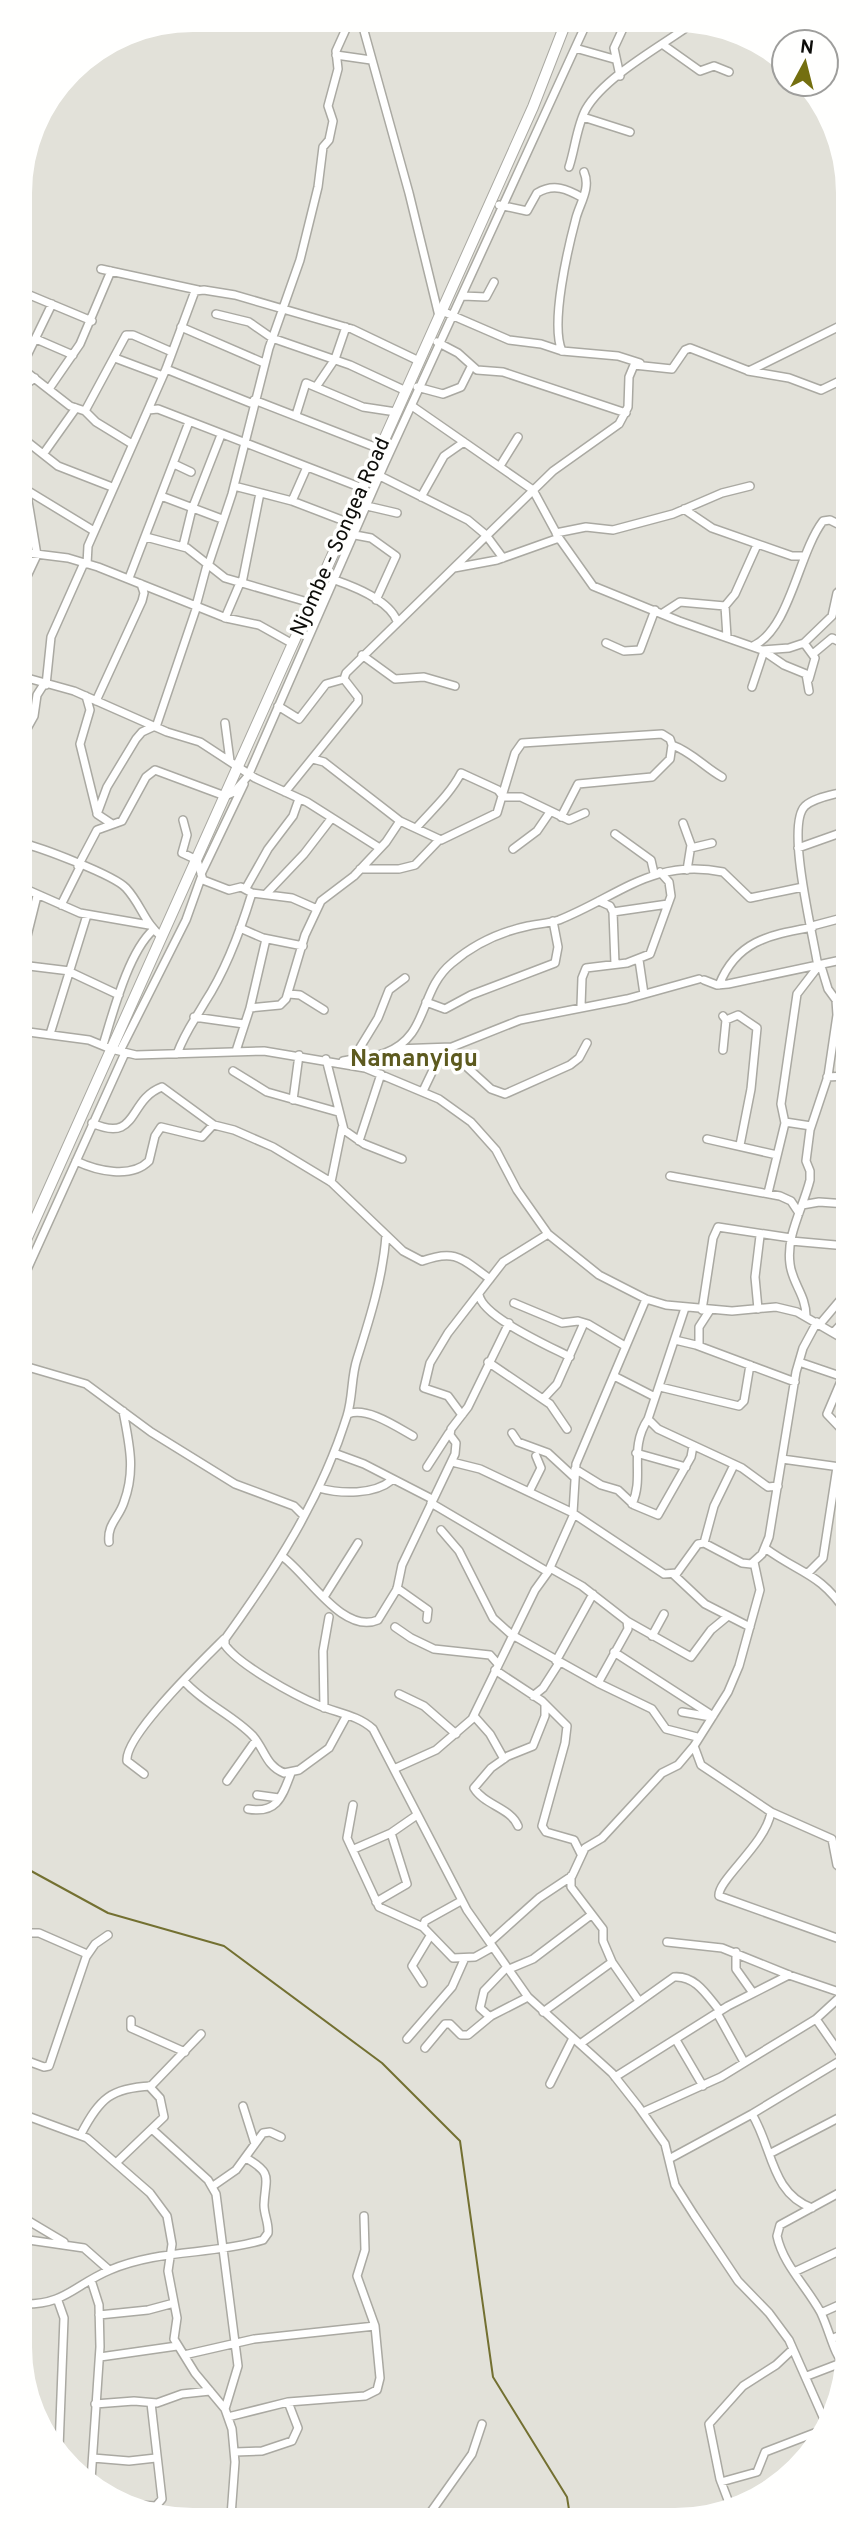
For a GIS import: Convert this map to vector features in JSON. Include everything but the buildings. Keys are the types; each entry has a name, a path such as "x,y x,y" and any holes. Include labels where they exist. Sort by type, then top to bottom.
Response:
{"highway":[{"name":"Njombe - Songea Road","path":"32,1227 115,1050 155,931 197,860 230,785 234,763 312,603 533,107 562,32"}],"street":[{"path":"97,814 107,787 139,735 156,726 197,606 234,485 264,363 300,260 318,187 323,147 332,130 333,118 328,106 338,69 337,45 344,32"},
{"path":"364,32 410,193 440,313 454,316 504,338 541,344 562,351 628,359 672,369 685,350 690,348 747,371 789,378 821,390 836,383"},
{"path":"32,1259 92,1123 115,1050 186,920 201,876 582,32"},
{"path":"620,76 614,59 614,48 621,32"},
{"path":"569,167 583,117 594,99 620,76 679,32"},
{"path":"662,44 700,71 714,66 729,72"},
{"path":"575,48 614,59"},
{"path":"336,55 371,60"},
{"path":"583,117 630,132"},
{"path":"562,351 557,337 562,286 569,248 587,185 584,172"},
{"path":"489,202 527,211 537,193 552,187 564,188 583,198"},
{"path":"101,269 198,290 235,295 346,327 419,361"},
{"path":"49,389 73,355 92,321 111,271"},
{"path":"463,296 486,297 494,282"},
{"path":"32,720 37,695 45,685 51,637 86,563 88,546 112,486 164,372 192,296 198,290"},
{"path":"32,295 92,321"},
{"path":"32,346 52,304"},
{"path":"216,314 249,323 272,338 335,359 407,388 420,388 443,394 459,388 471,367"},
{"path":"181,327 264,363"},
{"path":"316,387 335,359 346,327"},
{"path":"747,371 836,328"},
{"path":"85,411 128,334 172,352"},
{"path":"429,338 458,353 471,367 480,371 503,372 626,413"},
{"path":"36,339 73,355"},
{"path":"115,358 296,415 380,449"},
{"path":"278,706 299,719 326,684 344,680 362,655 553,471 610,431 626,413 631,368 628,359"},
{"path":"631,368 641,363"},
{"path":"32,375 76,408 85,411 96,422 132,444"},
{"path":"32,380 36,378"},
{"path":"296,415 304,384 363,407 396,412"},
{"path":"412,406 533,491 557,535 593,586 763,650 808,679"},
{"path":"44,453 76,408"},
{"path":"148,410 155,408 362,488"},
{"path":"129,578 189,422"},
{"path":"183,546 192,509 221,435"},
{"path":"500,466 518,437"},
{"path":"421,496 444,456 464,442"},
{"path":"32,444 66,471 112,486"},
{"path":"174,464 191,472"},
{"path":"292,501 307,467"},
{"path":"380,476 460,515 486,535 503,558"},
{"path":"234,485 292,501 347,523"},
{"path":"454,568 503,558 557,535 586,527 612,530 750,486"},
{"path":"32,493 94,531"},
{"path":"225,618 241,583 260,493"},
{"path":"161,496 222,519"},
{"path":"367,506 397,513"},
{"path":"684,509 703,524 757,545 792,556 803,556"},
{"path":"753,646 775,626 803,556 823,521 836,523"},
{"path":"32,531 37,555 32,566"},
{"path":"355,535 368,537 396,554 390,574 376,600"},
{"path":"146,537 183,546 218,575 312,603"},
{"path":"727,637 725,606 735,594 757,545"},
{"path":"32,554 86,563 225,618 258,625 293,644"},
{"path":"335,580 376,600 394,612 397,621"},
{"path":"141,583 144,595"},
{"path":"96,701 144,595 153,588"},
{"path":"763,650 789,648 803,642 832,616 836,598"},
{"path":"663,613 680,602 725,606"},
{"path":"606,643 624,651 640,650 654,610"},
{"path":"809,691 808,679 814,653 832,638 836,640"},
{"path":"803,642 814,653"},
{"path":"752,687 763,650"},
{"path":"362,655 395,679 424,677 455,686"},
{"path":"32,680 86,696 200,742 234,763 246,778 299,799 378,847"},
{"path":"285,792 358,702 358,697 344,680"},
{"path":"86,696 90,710 80,744 87,765 90,797 97,814 113,825"},
{"path":"225,723 234,763"},
{"path":"313,759 324,762 400,821 439,840 447,839 494,815 503,797 515,753 522,743 658,734 667,736 671,744 670,758 652,777 578,784 561,817"},
{"path":"671,744 695,755 710,770 722,776"},
{"path":"61,905 94,833 101,827 122,821 146,777 155,769 225,796 246,778"},
{"path":"417,827 438,802 452,791 460,773 498,790 503,797"},
{"path":"230,785 246,778"},
{"path":"836,794 816,800 803,808 798,848 819,967 836,1002"},
{"path":"503,797 515,795 572,820 584,813"},
{"path":"177,1054 194,1017 205,1004 240,929 249,891 268,849 293,816 299,799"},
{"path":"513,849 537,831 550,812"},
{"path":"266,894 304,855 331,819"},
{"path":"183,820 187,835 183,853 197,860 201,876 229,890 292,898 317,909"},
{"path":"250,1008 280,1005 289,994 303,946 321,901 360,869 378,847 386,842 400,821"},
{"path":"683,823 691,848 687,870"},
{"path":"581,1006 582,978 586,968 639,960 650,954 668,904 671,886 657,873 651,860 615,834"},
{"path":"798,848 836,835"},
{"path":"360,869 399,869 415,865 439,840"},
{"path":"691,848 712,843"},
{"path":"32,847 49,851 120,882 132,895 155,931"},
{"path":"394,1049 411,1037 441,974 469,950 505,932 553,921 657,873 687,870 727,874 750,898 803,887"},
{"path":"32,892 87,915 155,931"},
{"path":"32,916 37,895"},
{"path":"599,900 610,906 613,912 615,964"},
{"path":"613,912 668,904"},
{"path":"50,1034 87,915"},
{"path":"719,985 724,973 754,942 770,934 788,934 836,920"},
{"path":"426,1002 445,1009 471,995 555,963 558,947 553,921"},
{"path":"240,929 266,939 303,946"},
{"path":"115,1050 119,995 144,941 155,931"},
{"path":"236,1051 250,1008 266,939"},
{"path":"639,960 644,994"},
{"path":"339,1062 394,1049 446,1048 474,1041 520,1020 701,979 719,985 836,962"},
{"path":"32,965 70,972 119,995"},
{"path":"768,1194 785,1122 781,1104 797,994 819,967"},
{"path":"353,1059 378,1018 389,990 405,978"},
{"path":"289,994 300,995 324,1010"},
{"path":"806,1315 804,1297 791,1269 791,1239 811,1173 806,1161 811,1126 827,1077 836,1011"},
{"path":"723,1050 724,1018 738,1015 757,1028 751,1089 740,1145"},
{"path":"194,1017 244,1024"},
{"path":"32,1032 89,1040 115,1050 177,1054 236,1051 299,1055 339,1062 381,1074 423,1091 453,1108 486,1137 517,1190 548,1234 599,1275 646,1299 706,1310 776,1307 806,1315 834,1332"},
{"path":"446,1048 491,1089 501,1094 570,1065 579,1058 587,1044"},
{"path":"414,1049 434,1068 423,1091"},
{"path":"293,1100 299,1055"},
{"path":"326,1059 342,1127 331,1182"},
{"path":"233,1071 267,1092 338,1112"},
{"path":"359,1141 381,1074"},
{"path":"827,1077 836,1077"},
{"path":"92,1123 113,1131 121,1129 145,1095 162,1087 213,1125 234,1130 273,1147 331,1182 407,1255 421,1260 459,1256 490,1279"},
{"path":"785,1122 811,1126"},
{"path":"76,1161 107,1171 133,1170 149,1161 161,1127 202,1137 213,1125"},
{"path":"342,1127 359,1141 402,1158"},
{"path":"707,1139 777,1155"},
{"path":"670,1176 768,1194 791,1201 800,1209 836,1205"},
{"path":"699,1346 699,1327 706,1310 716,1229 722,1227 760,1236 836,1245"},
{"path":"462,1415 447,1396 423,1387 430,1363 448,1334 503,1262 548,1234"},
{"path":"144,1774 129,1763 127,1753 163,1703 225,1639 282,1557 319,1488 348,1414 354,1372 386,1257 386,1235"},
{"path":"758,1309 755,1277 760,1236"},
{"path":"479,1295 481,1304 570,1357"},
{"path":"396,1768 423,1757 456,1734 474,1716 535,1590 549,1570 574,1514 575,1473 646,1299"},
{"path":"514,1303 562,1323 584,1323 625,1346"},
{"path":"704,1542 742,1563 754,1562 765,1548 799,1362 818,1323 836,1304"},
{"path":"632,1504 638,1481 636,1453 685,1308"},
{"path":"427,1467 462,1415 509,1323"},
{"path":"544,1399 554,1391 584,1323"},
{"path":"675,1340 699,1346 794,1382"},
{"path":"488,1362 544,1399 553,1407 567,1429"},
{"path":"799,1362 836,1375"},
{"path":"660,1387 692,1397 739,1406 744,1401 750,1365"},
{"path":"32,1368 78,1380 150,1432 235,1484 294,1506 304,1516"},
{"path":"614,1376 655,1397"},
{"path":"836,1393 827,1414 836,1423"},
{"path":"109,1542 111,1523 125,1502 133,1464 123,1410"},
{"path":"348,1414 354,1411 367,1413 413,1436"},
{"path":"648,1419 658,1429 734,1465 768,1487 778,1486"},
{"path":"282,1557 299,1568 314,1589 347,1618 367,1624 378,1620 397,1588 402,1565 452,1462 457,1447 449,1433"},
{"path":"512,1433 518,1442 548,1453 575,1473 618,1490 632,1504 660,1514 686,1467 693,1446"},
{"path":"334,1453 347,1456 431,1501 593,1594 628,1621 691,1657 711,1630 727,1616"},
{"path":"636,1453 686,1467"},
{"path":"529,1492 541,1468 536,1456"},
{"path":"782,1458 836,1467"},
{"path":"452,1462 473,1466 574,1514 664,1574 673,1574 705,1604 750,1626"},
{"path":"673,1574 704,1542 714,1506 734,1465"},
{"path":"808,1573 823,1558 836,1474"},
{"path":"319,1488 367,1491 383,1487 392,1480"},
{"path":"441,1530 459,1551 493,1618 514,1636 558,1662 652,1709 666,1729 697,1737"},
{"path":"324,1597 358,1544"},
{"path":"765,1548 808,1573 836,1596"},
{"path":"639,2001 612,1962 603,1941 603,1929 571,1887 572,1876 585,1847 602,1838 666,1770 678,1765 694,1746 735,1678 760,1590 754,1562"},
{"path":"397,1588 428,1609 427,1619"},
{"path":"533,1696 558,1662 593,1594"},
{"path":"652,1636 664,1614"},
{"path":"324,1707 323,1651 329,1617"},
{"path":"598,1683 628,1629 628,1621"},
{"path":"395,1627 424,1645 484,1653 494,1657 496,1667 564,1721 568,1731 542,1828 546,1832 573,1840 582,1855"},
{"path":"225,1639 227,1648 235,1655 284,1687 347,1715 373,1730 396,1768 461,1901 528,1997 615,2077 643,2112 665,2144 675,2185 738,2281 769,2314 793,2349 807,2376 821,2415"},
{"path":"614,1652 712,1717"},
{"path":"184,1681 256,1740 269,1764 284,1773 291,1773"},
{"path":"399,1694 424,1706 456,1734"},
{"path":"518,1826 514,1818 488,1802 474,1788 487,1771 504,1759 533,1746 545,1716 545,1704"},
{"path":"681,1712 712,1717"},
{"path":"248,1809 268,1810 279,1798 291,1773 329,1748 347,1715"},
{"path":"474,1716 490,1734 504,1759"},
{"path":"227,1781 256,1740"},
{"path":"694,1746 701,1765 771,1812 832,1839 836,1858"},
{"path":"257,1795 279,1798"},
{"path":"353,1805 346,1835 379,1907 423,1927 453,1958 464,1960 482,1954 539,1898 572,1876"},
{"path":"771,1812 757,1843 723,1882 719,1896 836,1938"},
{"path":"354,1849 391,1833 417,1815"},
{"path":"376,1902 407,1884 391,1833"},
{"path":"423,1927 425,1921 461,1901"},
{"path":"490,2017 480,2008 482,1996 508,1968 533,1959 591,1915"},
{"path":"32,1933 39,1933 87,1954"},
{"path":"32,2063 50,2066 87,1954 108,1935"},
{"path":"423,1983 412,1966 430,1936"},
{"path":"667,1942 719,1947 736,1952 836,1993"},
{"path":"736,1952 736,1969 753,1993"},
{"path":"407,2039 452,1987 464,1960"},
{"path":"543,2012 612,1962"},
{"path":"615,2077 719,2012 789,1975"},
{"path":"580,2044 674,1977 682,1977 700,1987 719,2012 744,2062"},
{"path":"425,2049 445,2024 450,2024 461,2035 468,2035 490,2017 528,1997"},
{"path":"643,2112 703,2086 816,2019 836,2003"},
{"path":"816,2019 836,2048"},
{"path":"131,2020 131,2028 185,2052"},
{"path":"81,2134 94,2109 115,2092 129,2086 149,2086 201,2034"},
{"path":"550,2084 573,2038"},
{"path":"676,2040 703,2086"},
{"path":"669,2159 836,2068"},
{"path":"117,2162 153,2130 164,2113 159,2098 149,2086"},
{"path":"243,2106 255,2145"},
{"path":"752,2114 771,2153 775,2173 794,2202 812,2208"},
{"path":"32,2118 81,2134 117,2162 162,2206 170,2225 171,2253 168,2270 177,2346 226,2413"},
{"path":"771,2153 836,2119"},
{"path":"153,2130 213,2186 218,2203 238,2370 233,2378 226,2413 235,2452 232,2508"},
{"path":"213,2186 230,2175 267,2132 281,2137"},
{"path":"32,2303 58,2301 109,2270 171,2253 222,2248 263,2240 268,2233 264,2204 266,2176 246,2158"},
{"path":"836,2195 778,2229 778,2242 821,2314 836,2350"},
{"path":"226,2413 288,2402 374,2393 380,2378 376,2326 357,2276 365,2250 364,2216"},
{"path":"32,2223 68,2244 92,2253 109,2270"},
{"path":"32,2240 68,2244"},
{"path":"794,2272 836,2253"},
{"path":"91,2280 99,2315 100,2357 92,2472"},
{"path":"58,2301 64,2318 59,2437"},
{"path":"99,2315 148,2310 174,2303"},
{"path":"821,2314 836,2307"},
{"path":"184,2355 233,2343 376,2326"},
{"path":"831,2339 836,2337"},
{"path":"100,2357 177,2346"},
{"path":"727,2499 721,2482 709,2424 743,2386 776,2365 793,2349"},
{"path":"807,2376 835,2368"},
{"path":"95,2404 151,2403 182,2394 210,2392"},
{"path":"235,2452 262,2451 292,2441 298,2428 288,2402"},
{"path":"151,2403 162,2499 158,2503"},
{"path":"434,2508 472,2454 482,2424"},
{"path":"721,2482 757,2472 765,2452 810,2434"},
{"path":"93,2458 129,2461 156,2458"}],"waterway":[{"path":"32,1871 108,1913 224,1946 382,2063 460,2141 493,2377 567,2497 569,2508"}],"district":[{"name":"Namanyigu","path":"414,1060"}]}
